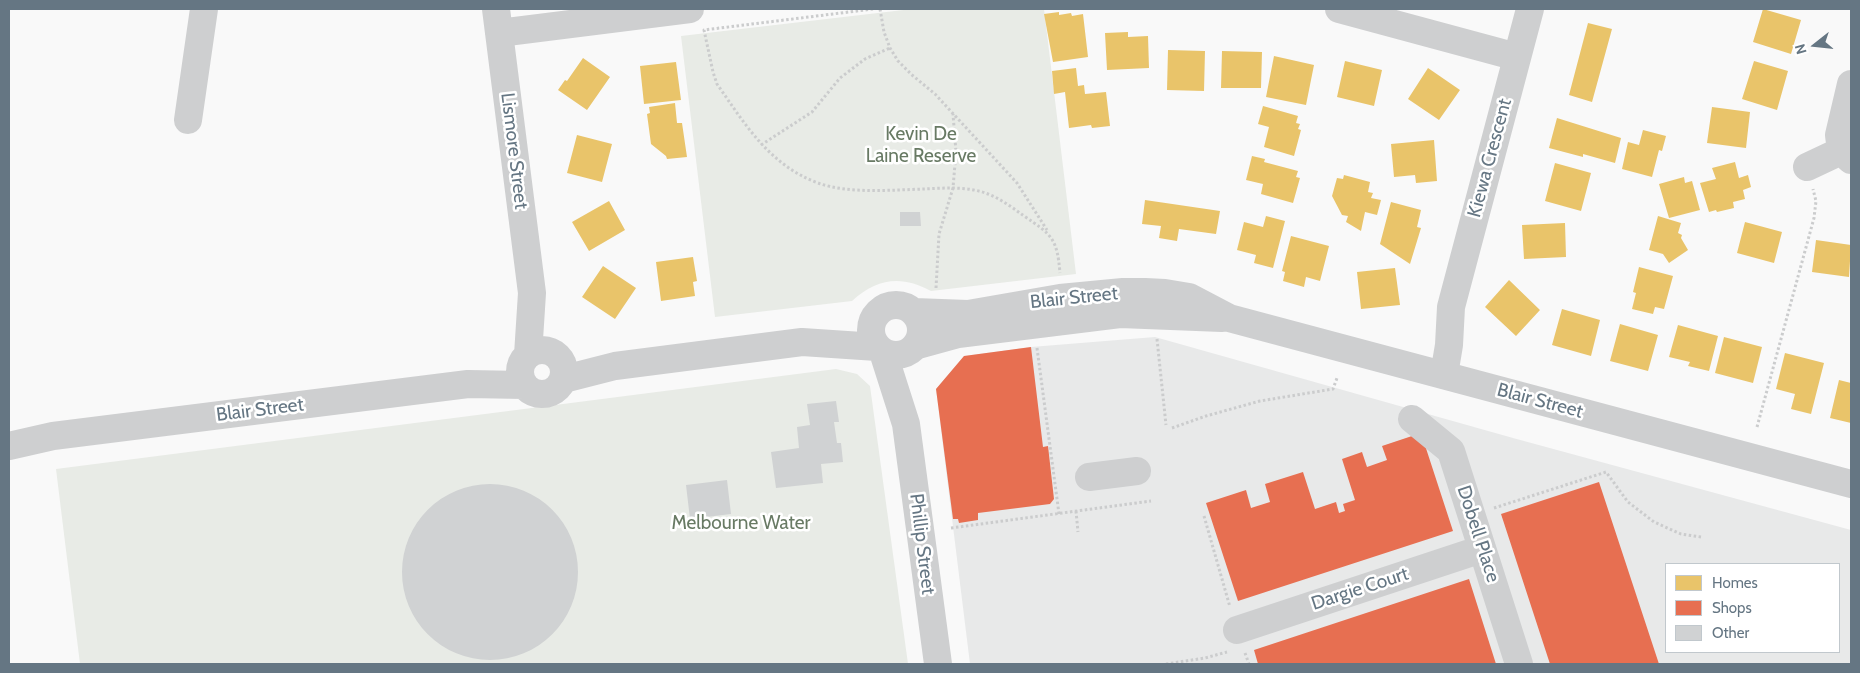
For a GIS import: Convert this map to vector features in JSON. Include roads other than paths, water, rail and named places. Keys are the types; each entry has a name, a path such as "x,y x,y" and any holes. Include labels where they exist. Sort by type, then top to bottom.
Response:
{"street":[{"path":"188,120 204,9"},
{"path":"498,21 690,9"},
{"path":"1339,9 1517,58"},
{"name":"Kiewa Crescent","path":"1433,372 1449,345 1451,308 1530,9"},
{"name":"Lismore Street","path":"498,21 541,365"},
{"path":"1807,166 1846,155 1839,135 1851,84"},
{"name":"Blair Street","path":"925,304 968,314 1018,304 1123,292 1165,293 1188,297 1229,318 1851,484"},
{"path":"925,304 920,320 922,328 921,337 915,348 898,356 880,350 871,333 874,318 879,312 892,305 925,304"},
{"name":"Blair Street","path":"915,348 958,334 1120,314 1229,318"},
{"name":"Blair Street","path":"9,446 53,436 468,384 541,365 615,366 802,342 874,318"},
{"name":"Blair Street","path":"802,342 880,350"},
{"name":"Phillip Street","path":"906,424 915,348"},
{"name":"Phillip Street","path":"880,350 906,424 938,664"},
{"name":"Dobell Place","path":"1412,419 1451,451 1519,664"},
{"name":"Blair Street","path":"9,437 53,436"},
{"path":"1089,477 1137,472"},
{"name":"Dargie Court","path":"1240,639 1482,549"}],"park label":[{"name":"Kevin De Laine Reserve","path":"921,145"},
{"name":"Melbourne Water","path":"741,523"}]}
